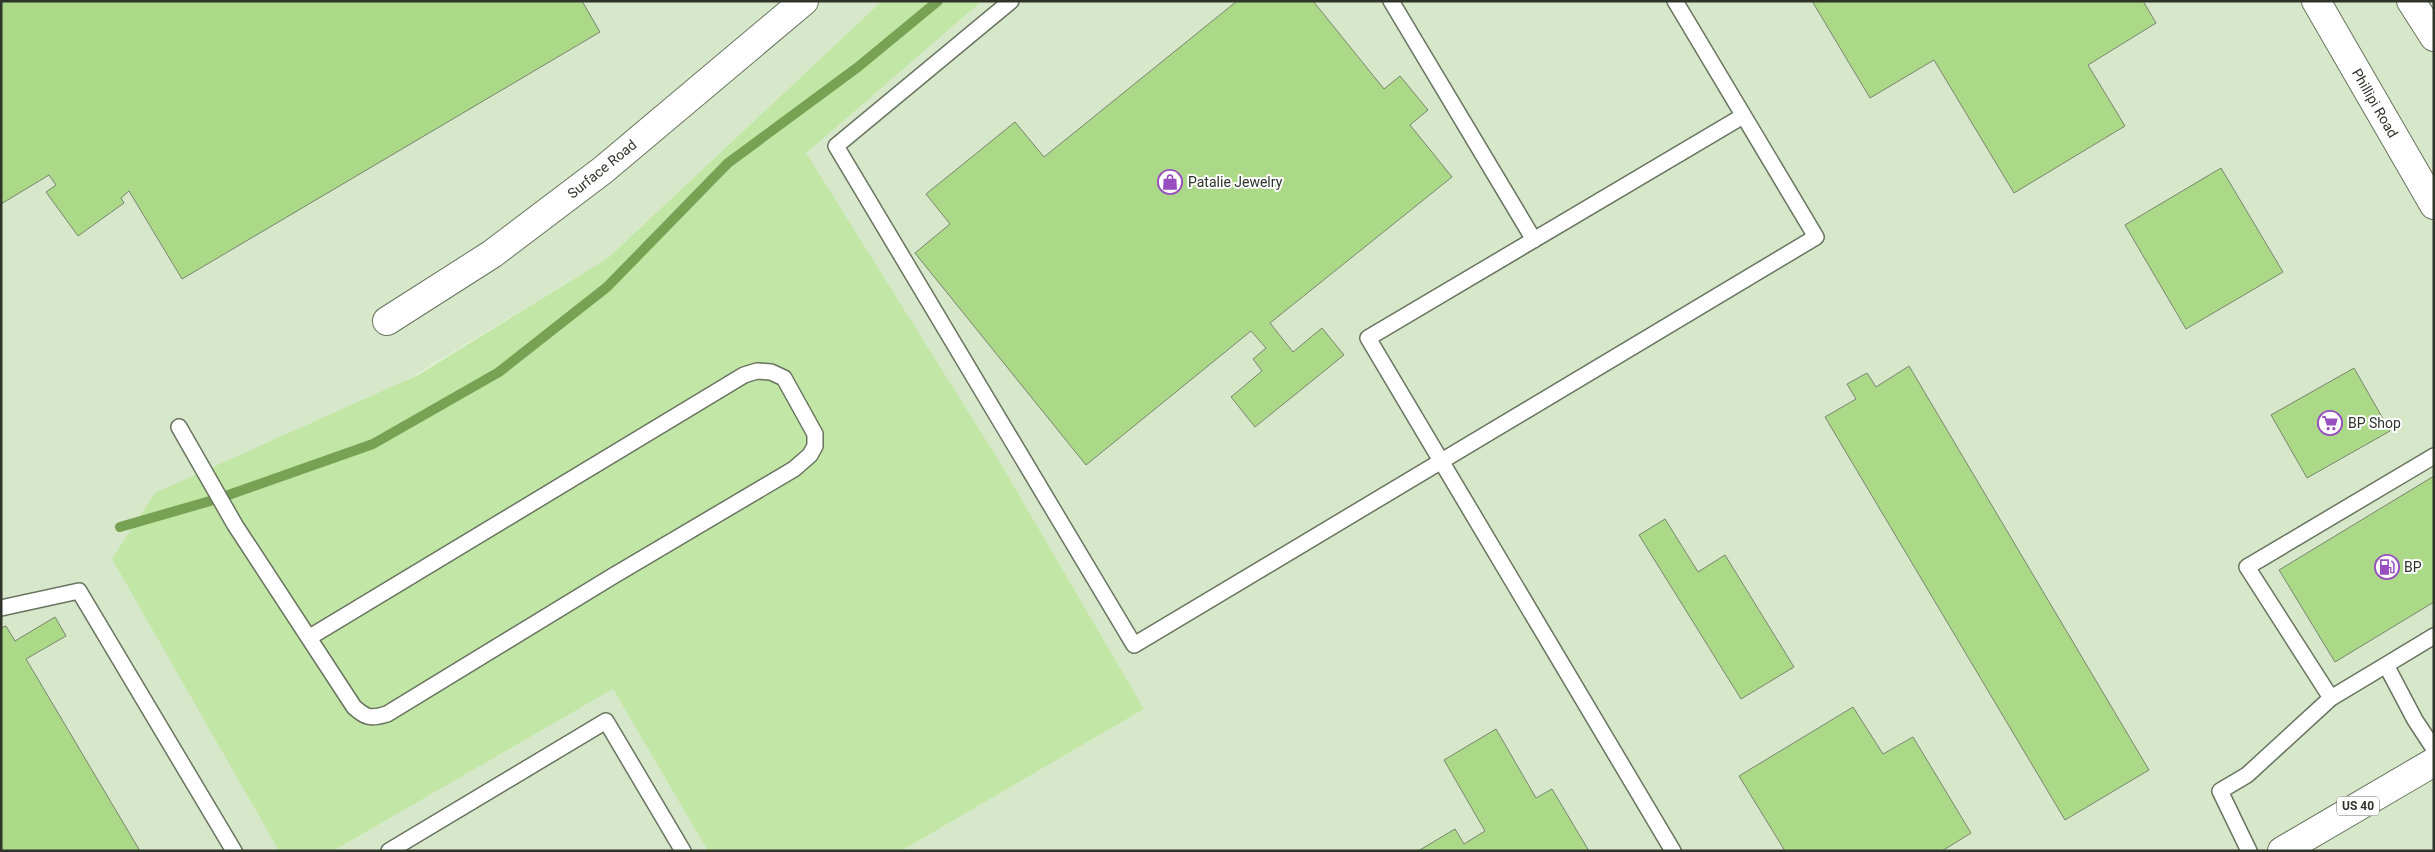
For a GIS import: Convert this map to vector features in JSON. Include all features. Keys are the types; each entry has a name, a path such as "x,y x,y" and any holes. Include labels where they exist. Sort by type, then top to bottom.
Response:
{"street":[{"name":"Surface Road","path":"387,321 492,254 604,170 804,1"},
{"name":"Phillipi Road","path":"2316,1 2434,204"},
{"path":"2411,1 2434,37"},
{"name":"US 40","path":"2282,851 2434,762"}],"lane":[{"path":"1010,1 836,146 1134,645 1816,237 1675,1"},
{"path":"1391,1 1534,240"},
{"path":"1673,851 1368,338 1744,116"},
{"path":"179,427 235,525 354,707 364,717 373,718 387,714 613,576 794,469 810,454 815,446 815,434 784,378 771,372 757,371 744,375 310,637"},
{"path":"2331,698 2247,567 2434,456"},
{"path":"1,608 79,591 234,851"},
{"path":"2249,851 2220,792 2247,775 2331,698 2434,636"},
{"path":"2386,665 2415,720 2434,749"},
{"path":"389,851 606,721 684,851"}],"shaded area":[{"path":"1,1 882,1 608,258 112,559 279,851 1,851"},
{"path":"982,1 2434,1 2434,851 901,851 1144,709 1001,464 805,153"},
{"path":"613,689 708,851 333,851"}],"green space":[{"path":"882,1 982,1 806,153 1001,464 1144,709 901,851 708,851 613,689 333,851 279,851 112,559 155,493 418,375 608,258"}],"building":[{"path":"1,1 582,1 600,32 182,279 129,191 121,198 124,203 78,236 46,192 56,185 49,175 1,204"},
{"path":"1237,1 1313,1 1384,89 1400,76 1428,110 1410,125 1452,177 1270,323 1293,352 1322,328 1344,355 1255,427 1231,397 1262,371 1253,359 1266,348 1251,331 1086,465 915,253 950,224 926,194 1015,122 1044,157"},
{"path":"1812,1 2143,1 2156,23 2088,65 2125,126 2014,193 1934,60 1870,98"},
{"path":"2221,168 2283,272 2186,329 2125,225"},
{"path":"1909,366 2149,770 2065,820 1825,417 1856,399 1847,384 1867,373 1876,387"},
{"name":"BP Shop","path":"2354,368 2390,431 2307,478 2271,415"},
{"path":"2434,476 2434,602 2335,662 2279,570"},
{"path":"1665,519 1698,572 1725,555 1794,667 1741,699 1639,535"},
{"path":"55,617 66,636 26,659 140,851 1,851 1,628 6,626 15,641"},
{"path":"1853,707 1883,754 1913,737 1971,833 1942,851 1785,851 1739,776"},
{"path":"1496,729 1536,798 1552,789 1589,851 1418,851 1455,829 1464,844 1485,831 1444,760"}],"waterway":[{"path":"120,527 217,499 373,444 499,372 607,287 728,163 858,67 938,1"}],"place":[{"name":"Patalie Jewelry","path":"1170,182"},
{"name":"BP Shop","path":"2330,423"},
{"name":"BP","path":"2387,567"}]}
